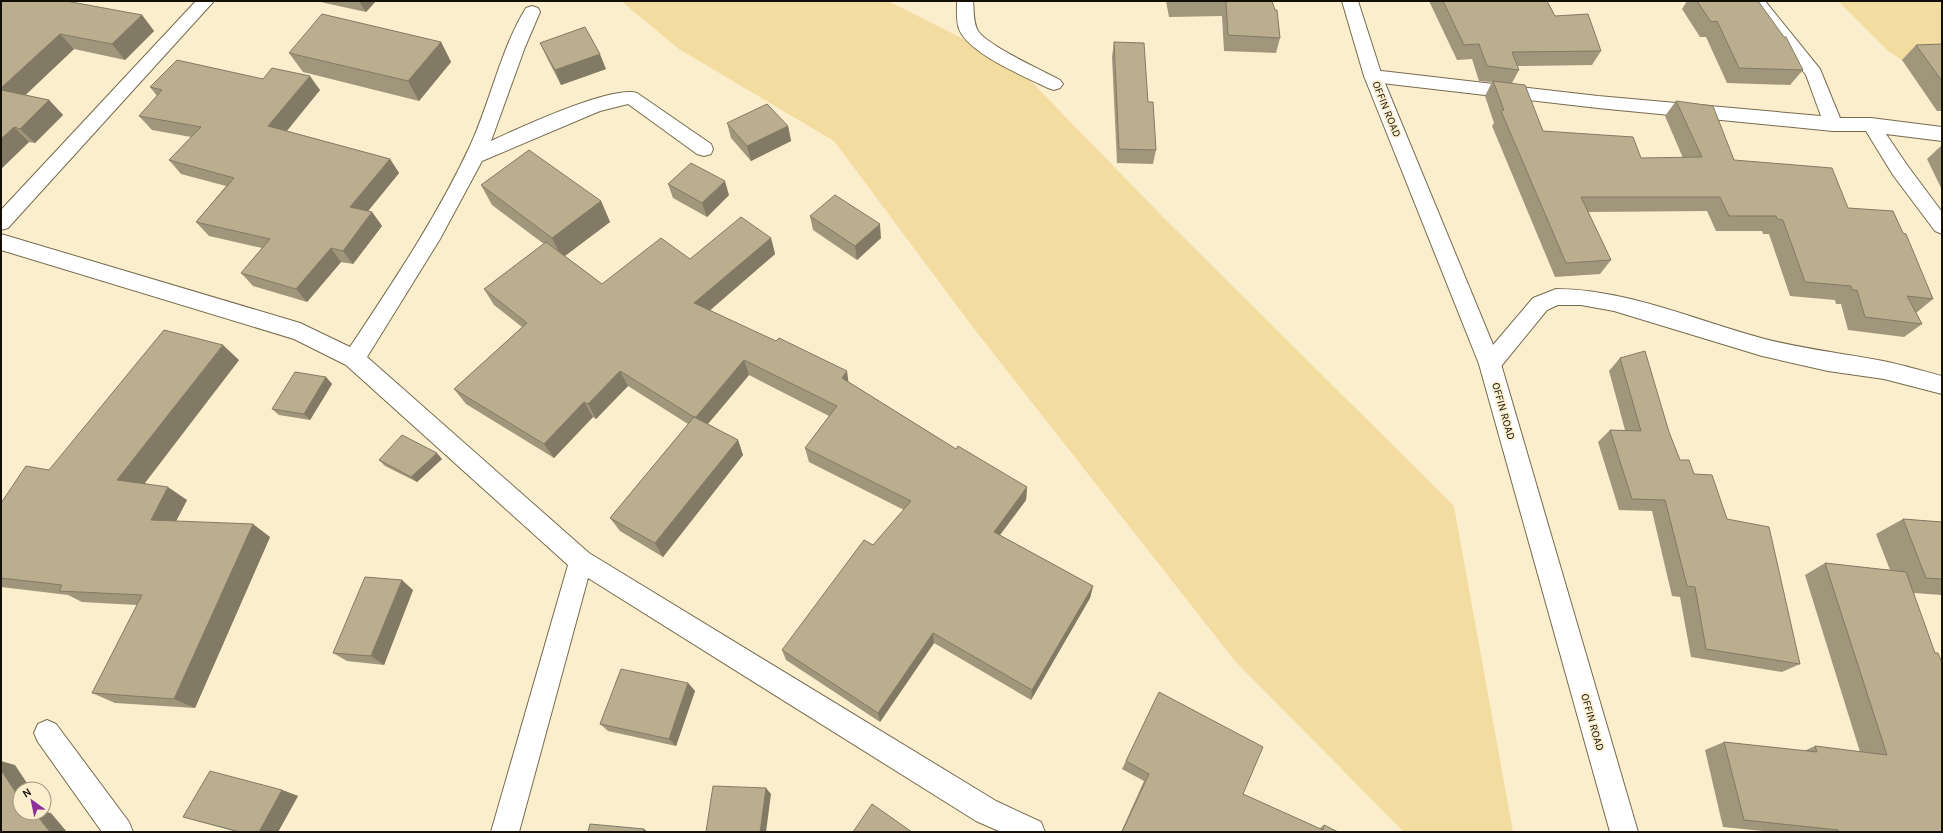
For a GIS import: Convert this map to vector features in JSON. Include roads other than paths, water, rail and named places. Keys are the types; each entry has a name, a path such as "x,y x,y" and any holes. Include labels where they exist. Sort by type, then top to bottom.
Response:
{"street":[{"path":"1,223 206,1"},
{"path":"965,1 967,30 973,38 982,46 1054,84"},
{"name":"OFFIN ROAD","path":"1350,1 1373,76 1490,364 1624,832"},
{"path":"1756,1 1814,73 1833,124"},
{"path":"354,359 412,271 475,156 496,107 502,85 522,31 532,12"},
{"path":"1373,76 1598,102 1833,124 1871,125 1942,134"},
{"path":"475,156 519,135 602,103 617,98 631,97 704,149"},
{"path":"1871,125 1900,170 1942,226"},
{"path":"1,242 300,332 354,359 581,561 986,811 1031,832"},
{"path":"1490,364 1540,304 1556,297 1581,297 1614,303 1762,347 1828,362 1884,370 1942,385"},
{"path":"505,832 581,561"},
{"path":"48,733 119,832"}]}
